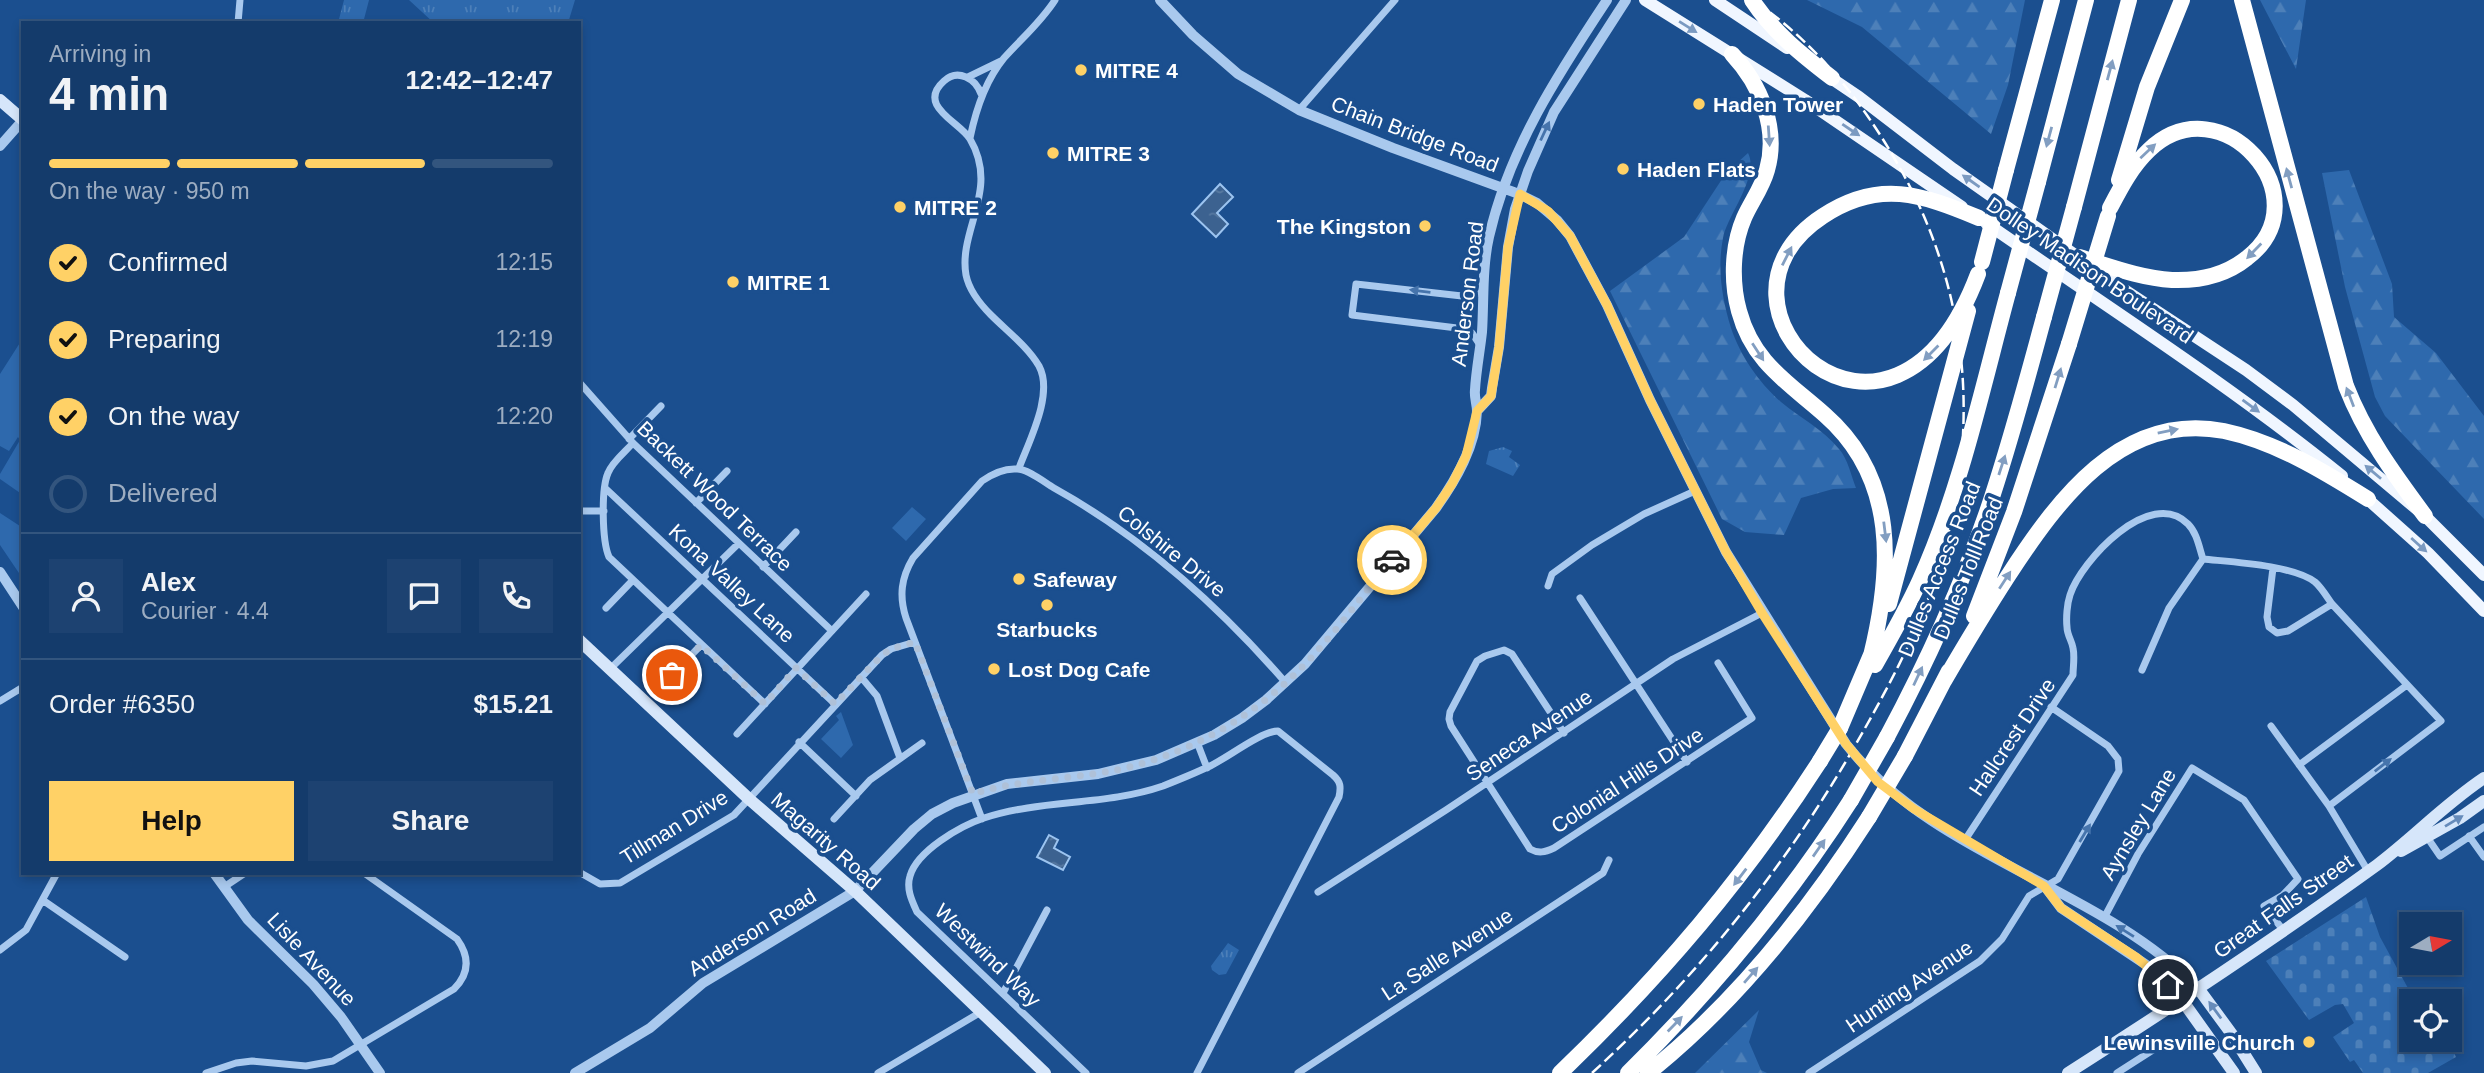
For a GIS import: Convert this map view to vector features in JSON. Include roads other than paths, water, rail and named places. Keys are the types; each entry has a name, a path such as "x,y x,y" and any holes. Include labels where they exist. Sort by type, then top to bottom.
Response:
{"highway":[{"path":"1752,0 1773,27 1832,78"},
{"path":"1857,694 1895,585 2050,0"},
{"name":"Dulles Access Road","path":"1560,1073 1650,983 1710,915 1771,835 1840,728 1904,614 1939,532 1956,482 2086,0"},
{"name":"Dulles Access Road","path":"1628,1073 1705,992 1762,925 1815,853 1851,800 1887,737 1941,628 1986,514 2004,460 2129,0"},
{"path":"2147,86 2172,0"},
{"name":"Dulles Toll Road","path":"1648,1073 1706,1023 1744,984 1810,902 1869,817 1944,681 2002,544 2069,344 2147,86 2182,0"},
{"path":"2242,0 2346,386 2364,428 2378,452 2425,516"},
{"path":"1732,54 1751,77 1758,91 1770,137 1767,172 1744,218 1737,240 1734,263 1739,312 1748,335 1773,373 1838,426 1871,480 1884,525 1886,545 1884,588 1871,656"},
{"path":"2079,257 2155,278 2173,280 2210,276 2239,264 2260,245 2272,221 2273,194 2265,169 2249,148 2227,134 2199,129 2172,135 2150,149 2131,172 2109,212"},
{"path":"1979,218 1928,198 1886,192 1833,209 1805,230 1784,260 1779,276 1778,310 1787,334 1807,360 1838,377 1875,381 1912,369 1933,352 1962,311 1980,268"},
{"path":"1944,681 2024,552 2060,503 2099,464 2138,441 2165,431 2184,428 2233,433 2289,453 2368,499"}],"main road":[{"name":"Dolley Madison Boulevard","path":"1645,0 1907,168 2176,352 2283,430 2368,499 2428,553 2484,611"},
{"name":"Dolley Madison Boulevard","path":"1714,0 1832,78 1953,169 2293,405 2425,516 2484,575"},
{"path":"0,100 21,118"},
{"name":"Magarity Road","path":"581,642 749,799 855,891 1045,1073"},
{"name":"Great Falls Street","path":"2380,863 2457,797 2484,778"},
{"name":"Great Falls Street","path":"2068,1073 2182,1000 2380,863 2484,801"},
{"name":"Chain Bridge Road","path":"2198,988 2256,1073"},
{"name":"Chain Bridge Road","path":"2182,1000 2234,1073"}],"street":[{"path":"238,21 240,0"},
{"path":"981,94 1002,61 1055,0"},
{"name":"Chain Bridge Road","path":"1160,0 1193,35 1238,74 1299,110 1393,148 1520,194 1548,211 1570,236 1613,317 1695,492 1736,570 1861,764 1878,782 1914,809 2044,886 2104,918 2156,952 2198,988"},
{"name":"Anderson Road","path":"575,1073 650,1028 684,996 703,983 855,891 914,829 932,814 973,794 1018,782 1098,774 1156,760 1241,718 1286,683 1305,664 1447,492 1466,456 1477,411 1474,392 1490,236 1504,188 1542,102 1607,0"},
{"name":"Anderson Road","path":"1477,411 1491,396 1508,247 1520,194 1554,112 1626,0"},
{"path":"1299,110 1392,1"},
{"path":"968,77 1002,61"},
{"path":"970,138 981,94 974,81 968,77 948,78 938,88 938,108 941,114 952,120 970,138 979,164 981,180 978,207 965,260 967,281 982,306 1038,365 1044,382 1040,410 1019,468 1002,470 982,481 913,558 906,569 901,594 902,607 982,819"},
{"path":"952,120 964,121 975,115"},
{"path":"0,146 21,122"},
{"path":"1480,345 1472,333 1465,329 1352,315 1356,284 1462,296 1478,293 1484,286"},
{"name":"Backett Wood Terrace","path":"581,384 631,441 831,630"},
{"path":"661,406 609,470 604,511 608,554 632,580 765,704"},
{"name":"Colshire Drive","path":"1019,468 1083,504 1159,559 1228,620 1286,683"},
{"path":"696,503 727,471"},
{"name":"Kona Valley Lane","path":"605,488 835,704"},
{"path":"1548,586 1552,574 1621,527 1695,492"},
{"path":"581,511 604,511"},
{"name":"Hallcrest Drive","path":"1965,840 2073,675 2073,648 2067,628 2069,598 2077,578 2115,535 2150,514 2171,515 2187,523 2196,538 2203,559"},
{"path":"763,567 796,533"},
{"path":"610,669 738,544"},
{"path":"2142,670 2168,608 2203,559 2273,568 2300,575 2316,583 2332,604 2441,721 2329,806"},
{"path":"2273,568 2267,617 2269,627 2277,634 2288,631 2332,604"},
{"path":"0,572 21,604"},
{"path":"606,608 632,580"},
{"path":"737,734 866,594"},
{"path":"1580,598 1687,762"},
{"name":"Seneca Avenue","path":"1318,892 1687,651 1762,613"},
{"name":"Tillman Drive","path":"581,873 600,884 620,883 734,814 861,677 891,649 915,642"},
{"path":"672,675 701,645"},
{"name":"Colonial Hills Drive","path":"1564,733 1513,654 1504,650 1477,661 1450,712 1449,719 1488,783 1530,849 1537,852 1546,852 1752,718 1718,663"},
{"path":"861,677 877,696 900,758"},
{"path":"2299,765 2407,685"},
{"path":"0,701 21,688"},
{"name":"Hunting Avenue","path":"1810,1073 1980,961 2002,939 2029,896 2058,879 2119,771 2118,759 2109,746 2050,707"},
{"path":"2271,726 2329,806 2368,871"},
{"name":"Westwind Way","path":"1086,1073 917,912 909,896 909,878 917,862 955,832 982,819 1022,809 1122,797 1162,786 1207,768 1264,734 1278,731 1339,780 1339,797 1197,1073"},
{"path":"799,742 856,796"},
{"path":"1197,742 1207,768"},
{"path":"834,819 870,780 922,743"},
{"name":"Aynsley Lane","path":"2104,918 2137,854 2192,768 2244,800 2298,879 2283,895 2264,906 2284,931"},
{"path":"2427,837 2440,856 2484,827"},
{"path":"2469,836 2484,858"},
{"name":"La Salle Avenue","path":"1298,1073 1603,873 1609,860"},
{"path":"0,950 26,930 56,875"},
{"name":"Lisle Avenue","path":"215,875 248,920 313,984 362,1045 380,1073"},
{"path":"224,887 242,875"},
{"path":"206,1073 236,1063 252,1061 293,1066 319,1065 333,1061 454,989 461,982 467,964 466,955 457,939 367,875"},
{"name":"Chain Bridge Road","path":"2044,886 2061,908 2154,970 2182,1000"},
{"path":"44,901 125,957"},
{"path":"1003,993 1047,910"},
{"path":"878,1073 981,1012"},
{"path":"2118,1073 2156,1048"}],"water":[{"path":"1220,184 1233,197 1217,213 1228,224 1216,237 1192,214"},
{"path":"1049,835 1058,840 1054,848 1070,857 1063,870 1037,857"}],"railway":[{"path":"1592,1073 1668,999 1737,919 1829,790 1880,701 1923,613 1952,517 1960,466 1964,415 1962,364 1942,265 1924,217 1887,145 1855,98 1798,35 1753,0"}],"place":[{"name":"MITRE 4","path":"1081,70"},
{"name":"Haden Tower","path":"1699,104"},
{"name":"MITRE 3","path":"1053,153"},
{"name":"Haden Flats","path":"1623,169"},
{"name":"MITRE 2","path":"900,207"},
{"name":"The Kingston","path":"1425,226"},
{"name":"MITRE 1","path":"733,282"},
{"name":"Safeway","path":"1019,579"},
{"name":"Starbucks","path":"1047,605"},
{"name":"Lost Dog Cafe","path":"994,669"},
{"name":"Lewinsville Church","path":"2309,1042"}]}
